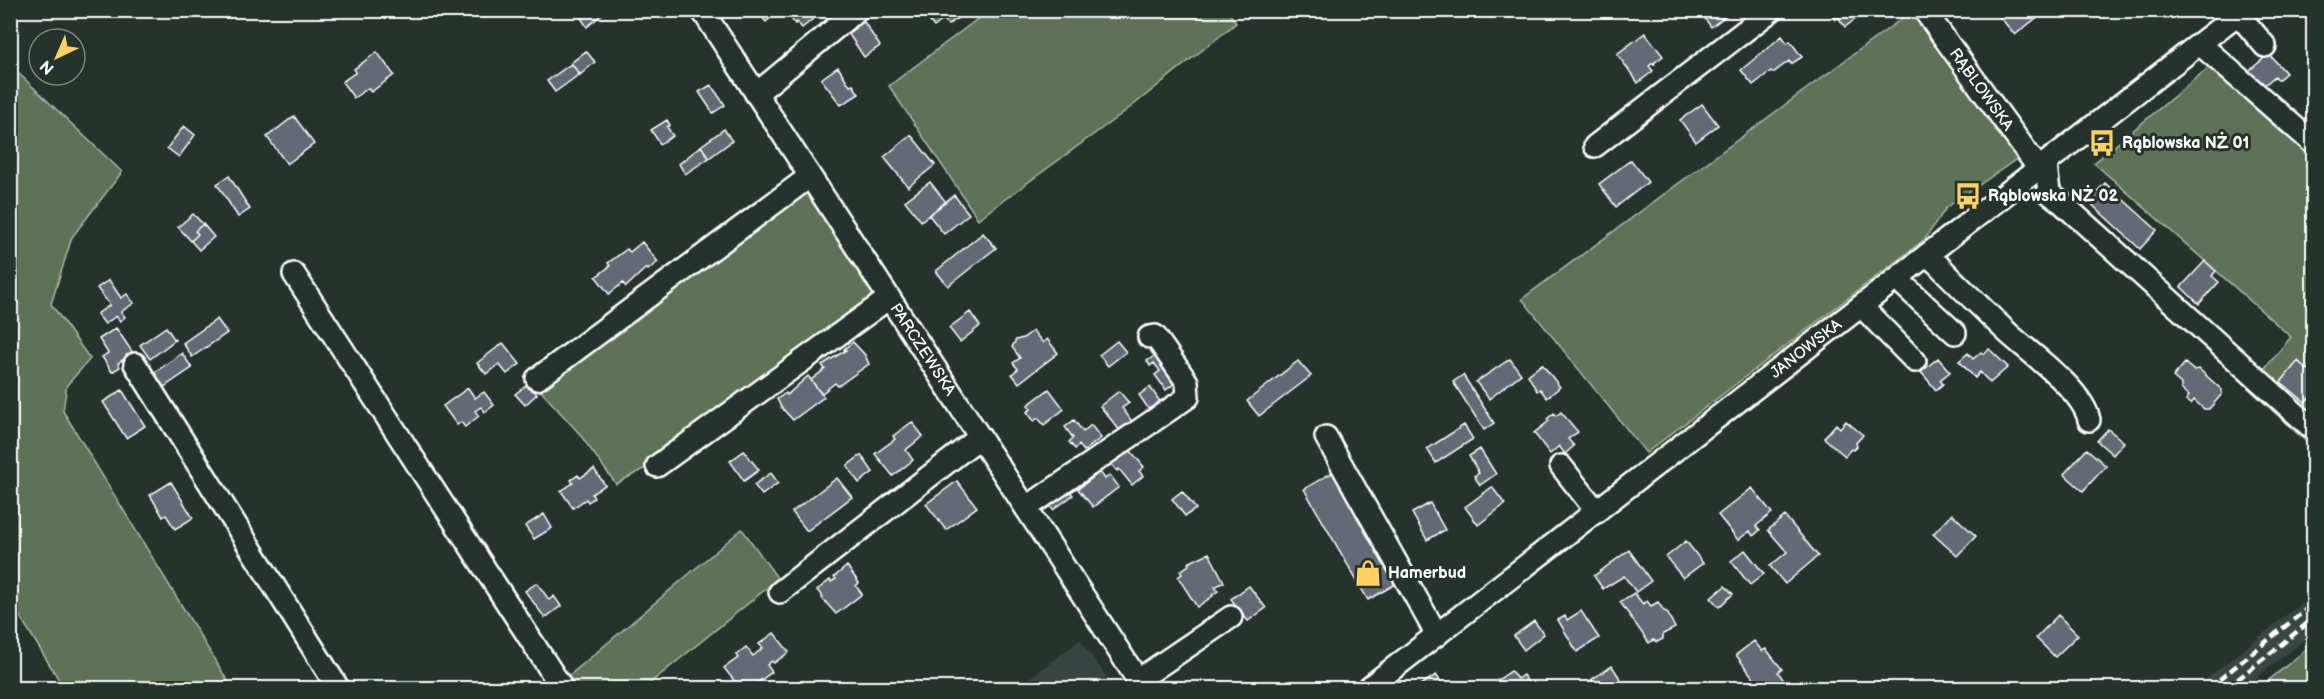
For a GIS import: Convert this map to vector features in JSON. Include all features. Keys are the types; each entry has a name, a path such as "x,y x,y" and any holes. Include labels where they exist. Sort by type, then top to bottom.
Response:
{"street":[{"name":"PARCZEWSKA","path":"702,10 1141,684"},
{"path":"756,94 858,10"},
{"path":"1595,146 1772,10"},
{"name":"RĄBLOWSKA","path":"1924,10 2042,166"},
{"path":"2240,12 2265,46"},
{"name":"JANOWSKA","path":"1368,688 2240,12"},
{"path":"2200,44 2313,144"},
{"path":"2042,166 2049,193 2313,430"},
{"path":"537,380 809,177"},
{"path":"1928,254 1956,284 2060,379 2087,408 2090,420"},
{"path":"294,274 562,688"},
{"path":"1897,279 1955,333"},
{"path":"657,466 889,298"},
{"path":"1861,306 1915,361"},
{"path":"1026,508 1188,397 1187,382 1155,336 1149,337"},
{"path":"135,364 338,688"},
{"path":"780,592 980,437"},
{"path":"1326,438 1437,635"},
{"path":"1561,466 1596,512"},
{"path":"1141,684 1231,617"}],"shaded area":[{"path":"2313,594 2313,633 2244,688 2195,688"},
{"path":"1080,640 1115,688 1017,688"}],"green space":[{"path":"988,11 1228,11 1236,23 1131,107 978,219 889,86"},
{"path":"1912,11 2018,158 1946,208 1925,239 1646,453 1522,299"},
{"path":"2214,63 2313,152 2313,448 2248,388 2291,337 2094,163"},
{"path":"11,66 27,81 27,87 33,87 122,172 72,237 51,304 90,359 67,385 63,411 232,688 64,688 11,602"},
{"path":"807,192 880,296 656,462 616,484 578,432 540,390"},
{"path":"742,529 778,579 644,688 570,688 563,677 571,674"},
{"path":"2313,644 2313,688 2259,688"}],"building":[{"path":"585,10 607,10 587,27 579,15"},
{"path":"756,10 779,10 766,22"},
{"path":"785,10 824,10 802,28 797,22 795,24"},
{"path":"929,10 965,10 966,12 948,25 944,19 934,27 924,14"},
{"path":"1699,10 1724,10 1727,15 1711,27"},
{"path":"1828,10 1868,10 1845,27 1838,17 1835,20"},
{"path":"2006,10 2039,10 2041,14 2015,35 1999,16"},
{"path":"864,22 880,46 864,57 848,33"},
{"path":"1645,33 1663,56 1654,63 1655,65 1653,63 1649,66 1653,71 1638,83 1617,54"},
{"path":"1782,36 1787,43 1790,41 1802,57 1791,64 1789,61 1773,73 1771,71 1753,85 1741,70"},
{"path":"586,51 595,62 580,75 571,63"},
{"path":"377,52 394,75 371,92 368,88 354,98 342,82 356,72 354,69"},
{"path":"2269,54 2286,73 2278,80 2275,76 2258,91 2244,75"},
{"path":"571,64 580,74 555,92 547,81"},
{"path":"838,67 850,86 853,85 859,94 841,105 821,79"},
{"path":"711,85 725,105 713,113 699,92"},
{"path":"1702,104 1718,125 1696,142 1680,120"},
{"path":"294,116 314,144 287,164 267,137"},
{"path":"667,120 670,125 667,127 673,136 660,144 651,130"},
{"path":"184,126 195,135 179,157 167,148"},
{"path":"724,129 732,141 709,158 701,146"},
{"path":"911,135 935,165 908,187 884,157"},
{"path":"701,146 709,158 685,174 679,164"},
{"path":"1631,160 1648,182 1616,207 1599,184"},
{"path":"229,176 250,209 238,217 217,184"},
{"path":"930,182 946,202 921,221 905,201"},
{"path":"2105,183 2157,230 2140,249 2088,201"},
{"path":"954,195 969,214 944,234 929,215"},
{"path":"193,214 203,224 195,231 198,234 191,241 178,227"},
{"path":"203,224 214,237 199,250 191,241 198,234 195,231"},
{"path":"983,233 996,248 948,286 936,271"},
{"path":"642,242 658,262 648,270 646,268 626,287 623,283 609,294 596,277 610,266 608,263 627,249 630,252"},
{"path":"2205,261 2216,271 2212,276 2219,282 2199,304 2181,287"},
{"path":"109,280 121,298 127,294 134,303 121,312 125,317 120,321 116,316 105,324 97,314 110,305 97,288"},
{"path":"970,312 980,326 960,342 949,328"},
{"path":"217,319 227,333 192,357 183,343"},
{"path":"166,327 175,340 150,359 140,345"},
{"path":"116,328 133,353 118,363 120,367 112,372 102,357 108,353 99,339"},
{"path":"1033,331 1043,343 1047,339 1058,353 1019,383 1012,374 1018,369 1013,363 1020,358 1012,347 1016,340"},
{"path":"1117,341 1126,352 1108,366 1099,355"},
{"path":"853,342 865,355 869,364 838,386 835,383 821,394 811,380 825,369 822,365 846,350 844,349"},
{"path":"503,343 520,364 507,374 499,364 486,374 477,363"},
{"path":"1989,349 2008,367 1990,383 1980,372 1975,378 1959,361 1968,353 1973,359"},
{"path":"182,353 192,368 164,387 154,373"},
{"path":"1156,355 1175,383 1166,390 1155,375 1160,371 1154,363 1150,366 1147,361"},
{"path":"1938,358 1950,372 1940,380 1943,384 1936,390 1921,372"},
{"path":"1510,359 1521,374 1489,399 1476,382"},
{"path":"1298,361 1311,376 1259,416 1247,401"},
{"path":"2298,361 2307,370 2310,367 2314,370 2314,402 2309,398 2305,402 2281,382"},
{"path":"2185,363 2193,370 2199,369 2222,390 2222,394 2209,409 2204,409 2194,400 2191,404 2186,400 2189,396 2173,377"},
{"path":"1542,364 1560,387 1547,398 1540,389 1537,391 1528,375"},
{"path":"1463,375 1494,423 1484,430 1453,382"},
{"path":"808,376 824,397 793,420 777,399 786,393 787,395"},
{"path":"528,384 537,394 525,405 515,394"},
{"path":"1150,387 1161,403 1150,411 1139,395"},
{"path":"468,388 475,398 484,392 494,405 485,412 481,407 475,411 479,416 465,427 461,422 457,425 443,406"},
{"path":"1049,389 1064,409 1044,425 1038,418 1034,421 1027,412 1031,409 1028,405"},
{"path":"122,390 145,426 126,438 103,402"},
{"path":"1119,391 1129,403 1122,408 1134,424 1122,433 1100,406"},
{"path":"1561,412 1578,432 1568,439 1574,446 1565,454 1559,446 1550,454 1534,433 1549,421 1547,419 1554,413 1556,416"},
{"path":"1074,420 1083,432 1091,425 1101,438 1084,451 1079,445 1075,449 1069,442 1073,438 1065,427"},
{"path":"1846,421 1863,435 1856,443 1854,450 1851,449 1845,456 1824,438 1836,424 1840,428"},
{"path":"912,422 923,436 906,450 913,460 893,476 875,454 895,439 893,436"},
{"path":"1464,425 1473,439 1436,463 1427,449"},
{"path":"2108,429 2124,442 2113,455 2097,441"},
{"path":"1480,449 1496,474 1480,485 1474,476 1479,473 1469,456"},
{"path":"2087,449 2106,466 2083,491 2064,474"},
{"path":"1130,450 1144,467 1139,471 1143,476 1132,485 1119,469 1117,471 1111,464"},
{"path":"744,451 759,470 744,481 730,461"},
{"path":"861,455 873,472 859,483 847,466"},
{"path":"594,469 605,485 592,494 594,498 588,502 586,499 573,508 561,491 573,483 571,480 578,475 580,478"},
{"path":"1100,472 1105,479 1110,475 1119,487 1093,507 1078,489"},
{"path":"1333,472 1382,557 1401,581 1368,600 1304,489"},
{"path":"771,473 778,483 762,495 754,485"},
{"path":"837,478 852,497 807,531 792,512"},
{"path":"957,481 977,507 946,530 926,504"},
{"path":"171,482 193,518 175,529 166,515 163,517 150,495"},
{"path":"1066,486 1073,495 1053,510 1047,502"},
{"path":"1492,487 1505,504 1478,525 1465,507"},
{"path":"1752,488 1772,513 1756,526 1760,530 1753,536 1750,531 1738,540 1718,515"},
{"path":"1182,491 1196,509 1185,516 1172,499"},
{"path":"1430,503 1445,530 1427,540 1412,513"},
{"path":"544,514 552,528 534,539 525,526"},
{"path":"1952,514 1976,536 1957,556 1933,534"},
{"path":"1785,516 1818,556 1785,584 1770,566 1787,552 1768,530"},
{"path":"1686,541 1703,563 1683,578 1666,557"},
{"path":"1629,550 1651,581 1636,592 1624,576 1603,589 1594,576"},
{"path":"1745,550 1764,574 1750,585 1731,561"},
{"path":"1209,553 1224,582 1215,587 1218,591 1213,596 1197,607 1178,577 1182,574 1180,571 1189,565 1188,563"},
{"path":"847,566 859,583 856,586 862,594 836,614 817,590 830,580 831,582 836,579 834,577"},
{"path":"537,583 549,600 554,596 561,606 545,618 525,591"},
{"path":"1249,586 1266,608 1248,621 1231,599"},
{"path":"1725,586 1733,594 1719,607 1711,598"},
{"path":"1634,593 1643,604 1647,601 1651,606 1658,602 1667,612 1675,628 1663,634 1663,639 1649,643 1620,602"},
{"path":"1581,611 1599,638 1577,652 1558,620 1565,616 1567,620"},
{"path":"2058,615 2078,635 2055,657 2036,638"},
{"path":"1534,621 1544,634 1524,650 1514,636"},
{"path":"774,633 789,652 774,663 772,661 767,665 772,672 750,688 740,688 724,668 738,658 736,655 746,647 753,656 763,648 759,644"},
{"path":"1754,641 1762,651 1766,649 1782,669 1778,672 1785,682 1777,688 1761,688 1736,655"},
{"path":"1612,666 1626,688 1597,688 1591,680"},
{"path":"1511,671 1517,679 1523,675 1529,684 1523,688 1503,688 1498,680"},
{"path":"1436,675 1445,688 1415,688"}],"railway":[{"path":"2209,688 2314,603"},
{"path":"2227,688 2314,618"}],"place":[{"name":"Rąblowska NŻ 01","path":"2102,143"},
{"name":"Rąblowska NŻ 02","path":"1968,196"},
{"name":"Hamerbud","path":"1368,573"}]}
